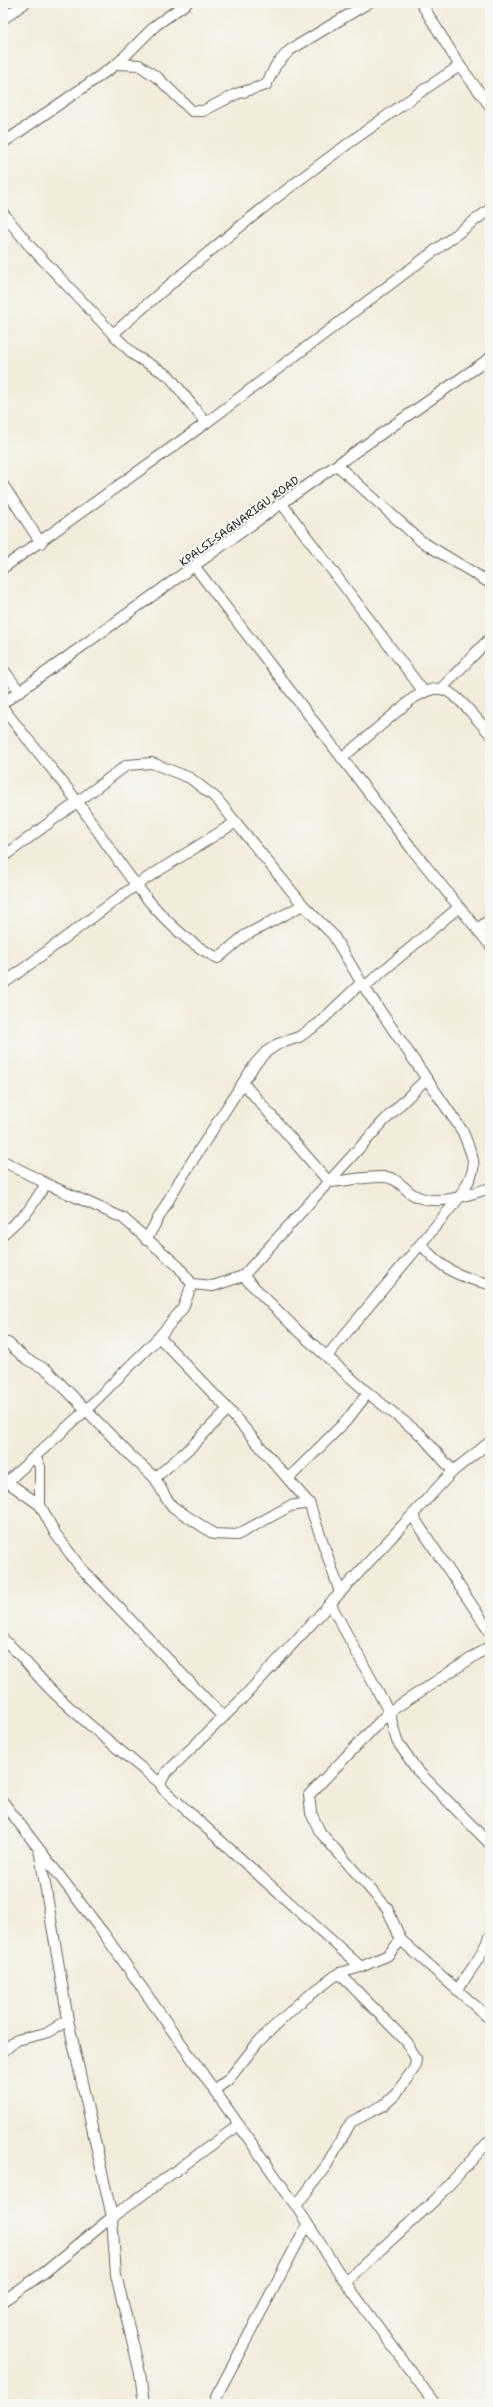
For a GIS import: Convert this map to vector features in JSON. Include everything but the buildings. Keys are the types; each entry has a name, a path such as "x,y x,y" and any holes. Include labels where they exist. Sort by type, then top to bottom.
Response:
{"street":[{"path":"3,19 25,3"},
{"path":"3,143 117,64 156,25 187,3"},
{"path":"117,64 140,65 158,78 192,111 203,111 236,94 266,85 276,65 290,50 368,3"},
{"path":"421,3 460,66 490,106"},
{"path":"113,334 186,270 322,163 402,105 460,66"},
{"path":"3,568 206,423 490,209"},
{"path":"3,214 28,244 134,355 168,376 206,423"},
{"name":"KPALSI-SAGNARIGU ROAD","path":"3,703 490,358"},
{"path":"338,466 421,541 490,583"},
{"path":"3,485 41,542"},
{"path":"282,504 424,692"},
{"path":"195,567 342,758 490,945"},
{"path":"441,689 490,638"},
{"path":"3,669 20,692"},
{"path":"342,758 412,699 424,692 441,689 453,694 490,734"},
{"path":"3,708 78,802 136,885 180,933 200,950 218,958 244,936 303,905"},
{"path":"3,857 127,765 152,763 190,778 216,798 303,905 333,936 363,985 463,1132 473,1156 475,1170 459,1198 327,1356"},
{"path":"3,984 136,885 236,822"},
{"path":"146,1240 180,1180 243,1083 266,1052 278,1044 299,1037 318,1024 363,985 459,907"},
{"path":"478,930 490,919"},
{"path":"3,1161 46,1184 123,1218 146,1240 178,1266 192,1284 213,1286 243,1276 383,1122 426,1079"},
{"path":"243,1083 329,1182"},
{"path":"329,1182 385,1177 398,1182 422,1199 459,1198 490,1188"},
{"path":"3,1234 28,1211 46,1184"},
{"path":"421,1244 434,1260 456,1273 490,1284"},
{"path":"243,1276 368,1393 421,1435 453,1471"},
{"path":"192,1284 183,1308 159,1336 86,1409 35,1456 6,1480 40,1506 55,1533 80,1567 223,1718"},
{"path":"159,1336 228,1408 309,1503 340,1592"},
{"path":"3,1344 8,1343 26,1359 47,1370 132,1457 155,1478 166,1498 173,1507 214,1534 236,1535 290,1506 309,1503"},
{"path":"288,1479 346,1421 368,1393"},
{"path":"155,1478 192,1446 228,1408"},
{"path":"160,1783 166,1773 223,1718 453,1471 490,1442"},
{"path":"35,1456 40,1467 40,1506"},
{"path":"412,1514 490,1632"},
{"path":"330,1603 389,1712 397,1742 417,1770 490,1844"},
{"path":"3,1639 22,1655 50,1689 111,1744 160,1783 163,1789 361,1967"},
{"path":"490,1646 389,1712 309,1795 311,1813 320,1832 387,1908 401,1940 490,2019"},
{"path":"3,1802 39,1847 104,1934 296,2206 345,2282 434,2404"},
{"path":"39,1847 68,2020 112,2217 116,2275 140,2373 144,2404"},
{"path":"458,1989 478,1961 490,1937"},
{"path":"214,2090 228,2080 259,2041 298,2004 339,1973 361,1967 388,1955 401,1940"},
{"path":"296,2206 326,2166 351,2122 384,2106 415,2067 416,2059 407,2042 339,1973"},
{"path":"3,2051 17,2040 49,2032 68,2020"},
{"path":"3,2301 45,2272 112,2217 239,2125"},
{"path":"345,2282 436,2198 490,2140"},
{"path":"216,2397 307,2225"}]}
